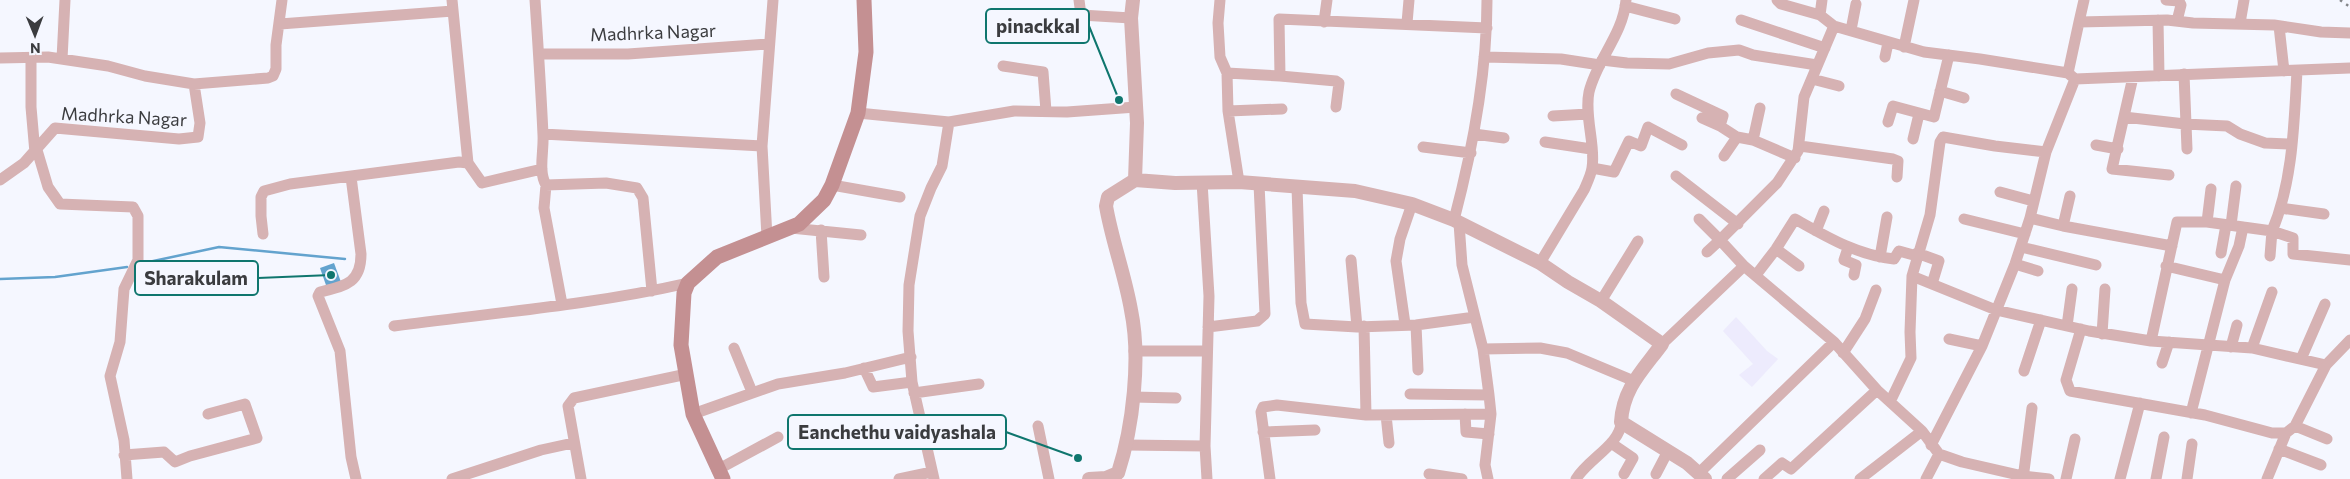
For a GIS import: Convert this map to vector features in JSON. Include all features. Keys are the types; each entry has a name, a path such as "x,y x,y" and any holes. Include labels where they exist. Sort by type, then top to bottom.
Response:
{"main road":[{"path":"720,475 693,414 681,345 681,318 684,293 688,283 717,257 799,224 824,200 832,186 858,113 866,52 864,0"}],"street":[{"path":"62,59 65,0"},
{"path":"0,58 48,57 108,66 145,76 194,84 268,78 273,76 276,70 276,46 282,0"},
{"path":"535,0 543,134 542,168 546,185 544,208 562,304"},
{"path":"767,237 762,146 768,44 773,0"},
{"path":"1080,0 1081,15 1131,18"},
{"path":"1133,0 1131,18 1136,106 1135,180"},
{"path":"1220,0 1218,23 1220,57 1227,73 1228,111 1240,182"},
{"path":"1324,22 1327,0"},
{"path":"1406,23 1409,0"},
{"path":"1487,0 1487,28 1474,134 1456,222 1462,266 1483,349 1489,395 1491,414 1485,464 1488,479"},
{"path":"1777,0 1781,4 1820,15 1834,26 1904,47 2072,76 2133,78 2184,74 2350,68"},
{"path":"1820,15 1822,0"},
{"path":"1904,47 1914,0"},
{"path":"1926,479 1935,449 1982,346 2025,234 2046,152 2072,76 2079,22 2084,0"},
{"path":"2166,0 2179,1 2181,5 2177,21"},
{"path":"2240,23 2244,0"},
{"path":"1540,263 1584,190 1592,168 1588,114 1589,92 1601,62 1614,41 1626,3 1675,19"},
{"path":"1851,30 1856,4"},
{"path":"280,24 453,6 468,163 482,183 542,168"},
{"path":"1280,76 1280,19 1487,28"},
{"path":"1741,20 1825,48"},
{"path":"2079,22 2158,20 2240,23 2321,32 2350,33"},
{"path":"2158,20 2159,76"},
{"path":"1707,252 1738,224 1777,183 1795,158 1800,146 1804,98 1816,65 1834,26"},
{"path":"2279,26 2284,71"},
{"path":"1885,57 1888,42"},
{"name":"Madhrka Nagar","path":"539,54 628,54 768,44"},
{"path":"1484,57 1669,64 1708,53 1739,50 1816,65"},
{"path":"1888,122 1893,106 1934,117 1949,55"},
{"path":"32,58 31,107 36,151 48,187 60,204 133,207 138,216 138,260 124,289 120,342 110,376 124,440 127,479"},
{"path":"1003,66 1043,72 1046,111"},
{"path":"2270,256 2272,231 2280,208 2290,159 2297,70"},
{"path":"1227,73 1336,81 1339,82 1336,107"},
{"path":"2184,74 2187,149"},
{"path":"2133,78 2112,169 2169,175"},
{"path":"1812,79 1839,86"},
{"name":"Madhrka Nagar","path":"0,180 36,151 55,128 180,139 198,137 200,124 194,84"},
{"path":"1940,91 1964,98"},
{"path":"1676,94 1723,116 1720,126"},
{"path":"858,113 949,122 1014,111 1067,112 1136,106"},
{"path":"1752,140 1760,108"},
{"path":"1228,111 1282,110"},
{"path":"1553,116 1588,114"},
{"path":"1913,139 1920,114"},
{"path":"2124,117 2186,124 2227,126 2240,134 2265,142 2291,144"},
{"path":"1702,118 1720,126 1736,137 1752,140 1795,158"},
{"path":"899,479 933,476 913,387 908,331 909,285 920,216 942,166 949,122"},
{"path":"1592,168 1614,172 1629,141 1641,146 1648,127 1682,145"},
{"path":"543,134 762,146"},
{"path":"1474,134 1504,138"},
{"path":"1724,156 1736,137"},
{"path":"1890,402 1911,358 1912,276 1930,215 1940,142 1943,137 2046,152"},
{"path":"1545,142 1591,149"},
{"path":"2096,145 2118,149"},
{"path":"1800,146 1893,159 1898,161 1897,177"},
{"path":"1423,147 1471,153"},
{"path":"263,234 261,197 266,190 290,184 352,178 459,162 468,163"},
{"path":"1676,176 1738,224"},
{"path":"352,178 361,254 360,267 356,276 345,285 320,292 318,296 340,351 351,457 356,479"},
{"path":"1089,479 1120,476 1127,445 1133,397 1134,351 1132,312 1106,206 1108,197 1135,180 1175,183 1240,182 1355,190 1412,204 1456,222 1540,263 1601,301 1662,344"},
{"path":"1202,182 1208,296 1205,446 1207,479"},
{"path":"546,185 606,183 637,188 643,198 652,291"},
{"path":"1208,327 1257,321 1265,314 1259,184"},
{"path":"832,186 900,197"},
{"path":"2221,253 2236,186"},
{"path":"1298,187 1301,303 1304,324 1411,325 1475,317"},
{"path":"2207,222 2211,189"},
{"path":"2000,192 2033,201"},
{"path":"2063,226 2070,196"},
{"path":"1412,204 1400,239 1396,261 1411,325 1418,370"},
{"path":"2280,208 2324,214"},
{"path":"1816,231 1824,211"},
{"path":"1880,257 1887,216"},
{"path":"2030,218 2172,246"},
{"path":"1699,219 1744,266 1834,342 1877,390 1922,431 1935,449 1962,462 2023,478 2049,479"},
{"path":"1756,276 1776,250 1795,219 1848,248 1894,259 1899,251 1939,260 1932,284"},
{"path":"1964,219 2025,234"},
{"path":"2151,340 2177,222 2207,222 2272,231 2293,238 2293,254 2350,260"},
{"path":"2192,413 2225,280 2239,246 2243,227"},
{"path":"789,228 861,235"},
{"path":"821,230 824,277"},
{"path":"1601,301 1638,241"},
{"path":"2020,247 2096,265"},
{"path":"1848,248 1844,260 1856,264 1854,275"},
{"path":"1776,250 1799,266"},
{"path":"1351,260 1361,326 1366,415"},
{"path":"2015,264 2038,272"},
{"path":"1576,479 1582,469 1619,435 1622,422 1622,403 1634,381 1662,344 1744,266"},
{"path":"2166,266 2225,280"},
{"path":"1912,276 1996,310 2102,334 2209,346 2252,348 2326,365"},
{"path":"394,326 652,291 688,283"},
{"path":"2067,326 2072,289"},
{"path":"2102,334 2105,289"},
{"path":"1843,353 1865,319 1876,290"},
{"path":"2252,348 2272,292"},
{"path":"2301,359 2325,304"},
{"path":"2024,371 2041,320"},
{"path":"2230,347 2237,325"},
{"path":"2081,329 2066,380 2070,391 2192,413 2272,433 2291,429 2327,439"},
{"path":"1949,339 1982,346"},
{"path":"2267,479 2279,449 2326,365 2350,340"},
{"path":"1622,422 1668,451 1702,476 1834,342"},
{"path":"2162,363 2169,342"},
{"path":"734,348 752,392"},
{"path":"1483,349 1540,348 1567,353 1634,381"},
{"path":"1134,351 1208,351"},
{"path":"693,414 778,384 911,357"},
{"path":"864,368 874,387 979,384"},
{"path":"581,479 573,443 568,406 574,398 687,374"},
{"path":"1764,479 1782,463 1791,469 1877,390"},
{"path":"1410,394 1489,395"},
{"path":"1133,397 1176,398"},
{"path":"124,455 164,452 175,462 256,438 246,404 208,414"},
{"path":"2120,479 2140,404"},
{"path":"1270,479 1261,412 1263,407 1271,405 1366,415 1491,414"},
{"path":"2023,478 2032,408"},
{"path":"1466,414 1466,432 1489,434"},
{"path":"1386,415 1388,443"},
{"path":"1038,426 1049,479"},
{"path":"1263,432 1315,430"},
{"path":"1860,479 1922,431"},
{"path":"720,475 778,437"},
{"path":"2156,479 2164,437"},
{"path":"2066,479 2075,438"},
{"path":"452,479 547,448 573,443"},
{"path":"1611,443 1633,458 1624,474"},
{"path":"2188,479 2192,444"},
{"path":"1127,445 1205,446"},
{"path":"2279,449 2321,465"},
{"path":"1727,479 1760,450"},
{"path":"1656,474 1668,451"},
{"path":"1429,474 1462,479"}],"shaded area":[{"path":"1736,317 1767,351 1778,359 1752,387 1739,375 1753,364 1723,331"}],"water":[{"path":"334,263 341,282 327,288 320,268"}],"waterway":[{"path":"144,263 219,247 345,259"},
{"path":"0,279 55,277 127,267"}],"railway":[{"path":"2340,0 2350,7"}],"place":[{"name":"pinackkal","path":"1119,100"},
{"name":"Sharakulam","path":"331,275"},
{"name":"Eanchethu vaidyashala","path":"1078,458"}]}
